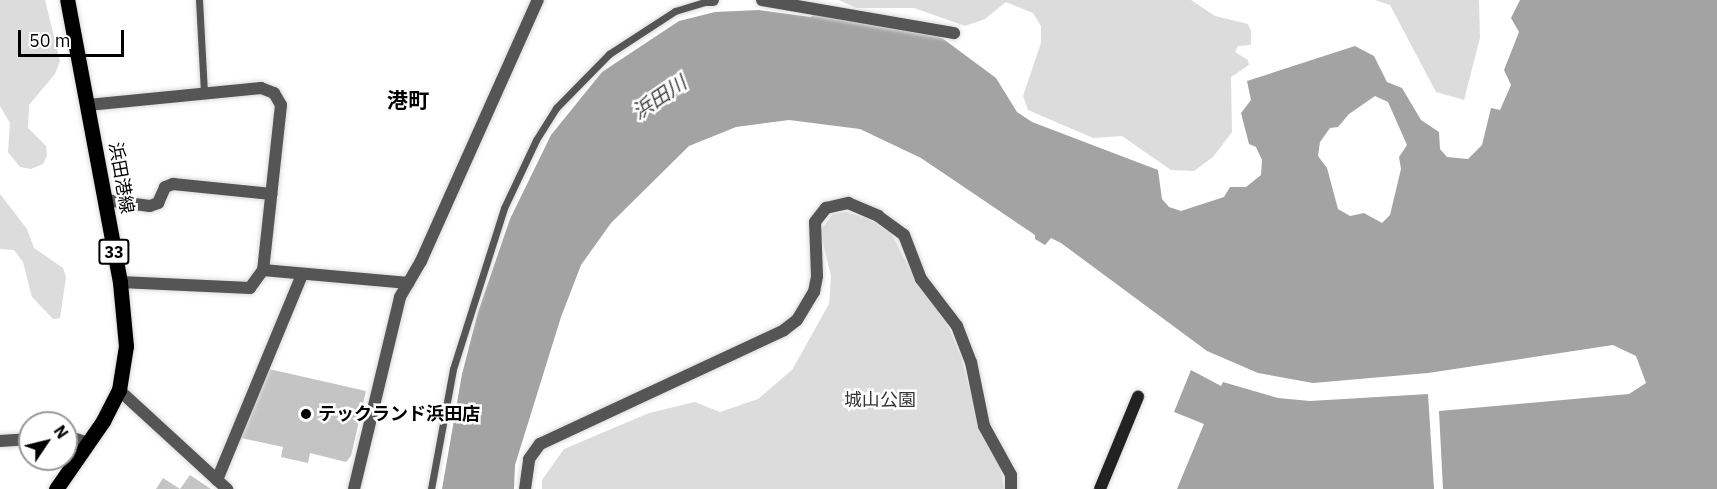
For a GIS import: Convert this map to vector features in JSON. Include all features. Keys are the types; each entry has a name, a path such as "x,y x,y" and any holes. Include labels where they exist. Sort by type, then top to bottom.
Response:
{"main road":[{"name":"浜田港線","path":"56,489 89,443 119,390 126,331 120,282 67,0"}],"street":[{"path":"354,489 400,297 537,0"},
{"path":"707,0 713,0"},
{"path":"762,0 954,33"},
{"path":"88,105 261,88 278,99 281,105 263,270 247,289 120,282"},
{"path":"105,200 150,206 158,204 165,187 173,184 271,194"},
{"path":"525,489 529,459 540,444 784,330 797,320 814,292 817,276 815,222 826,208 848,203 878,216 904,235 921,279 957,326 971,362 984,426 1011,475 1011,489"},
{"path":"263,270 408,283"},
{"path":"217,480 302,275"},
{"path":"119,390 227,489"},
{"path":"1100,489 1138,397"},
{"path":"0,441 18,440"},
{"path":"78,440 89,443"}],"lane":[{"path":"200,0 204,93"},
{"path":"431,489 453,369 504,208 536,140 574,87 609,54 675,10 707,0"}],"green space":[{"path":"0,0 45,0 60,61 55,74 29,105 28,128 46,146 47,156 43,164 31,169 20,167 8,152 10,123 0,106"},
{"path":"839,0 1191,0 1215,16 1248,24 1251,31 1251,45 1238,46 1235,52 1248,60 1249,65 1231,77 1232,132 1213,157 1194,171 1171,170 1122,136 1093,138 1028,110 1023,96 1041,43 1041,26 1033,13 1006,2 985,19 965,26 914,8 856,8"},
{"path":"1375,0 1479,0 1480,38 1464,100 1436,92 1390,5"},
{"path":"0,194 27,229 34,248 63,268 66,277 60,318 53,319 32,297 23,262 14,250 0,249"},
{"name":"城山公園","path":"846,212 869,219 892,234 912,274 947,324 961,356 979,426 1000,465 1004,489 542,489 542,480 564,449 649,413 695,402 720,412 758,399 792,370 829,304 831,276 820,231 833,214"}],"water":[{"name":"浜田川","path":"1520,0 1717,0 1717,489 1443,489 1439,411 1629,394 1646,383 1636,356 1613,345 1428,373 1313,383 1258,373 1207,351 1061,243 1051,238 1045,245 1035,239 1035,235 921,158 860,129 789,120 736,127 689,146 611,223 581,265 561,317 515,465 514,489 442,489 462,374 478,312 510,219 551,135 602,72 679,21 715,12 759,10 811,17 814,13 938,35 996,78 1017,112 1032,122 1158,170 1162,199 1169,207 1181,211 1224,197 1230,187 1246,187 1261,175 1262,160 1256,147 1249,144 1241,113 1251,100 1247,81 1355,46 1374,56 1387,82 1402,88 1421,120 1439,132 1440,149 1447,157 1468,159 1482,145 1491,108 1500,110 1511,85 1504,70 1519,32 1511,18","holes":["1375,96 1388,102 1407,145 1399,157 1401,169 1390,215 1382,223 1364,213 1350,216 1338,209 1327,168 1318,156 1320,142 1330,128 1338,127 1349,114"]},
{"path":"1191,370 1221,386 1223,382 1278,398 1310,401 1428,394 1434,489 1177,489 1204,424 1174,412"}],"building":[{"name":"テックランド浜田店","path":"269,369 366,391 351,456 346,462 310,453 308,463 281,457 283,447 241,438"},
{"path":"190,475 211,489 180,489"},
{"path":"163,478 180,489 156,489"}],"place":[{"name":"テックランド浜田店","path":"306,414"}],"district":[{"name":"港町","path":"408,100"}]}
